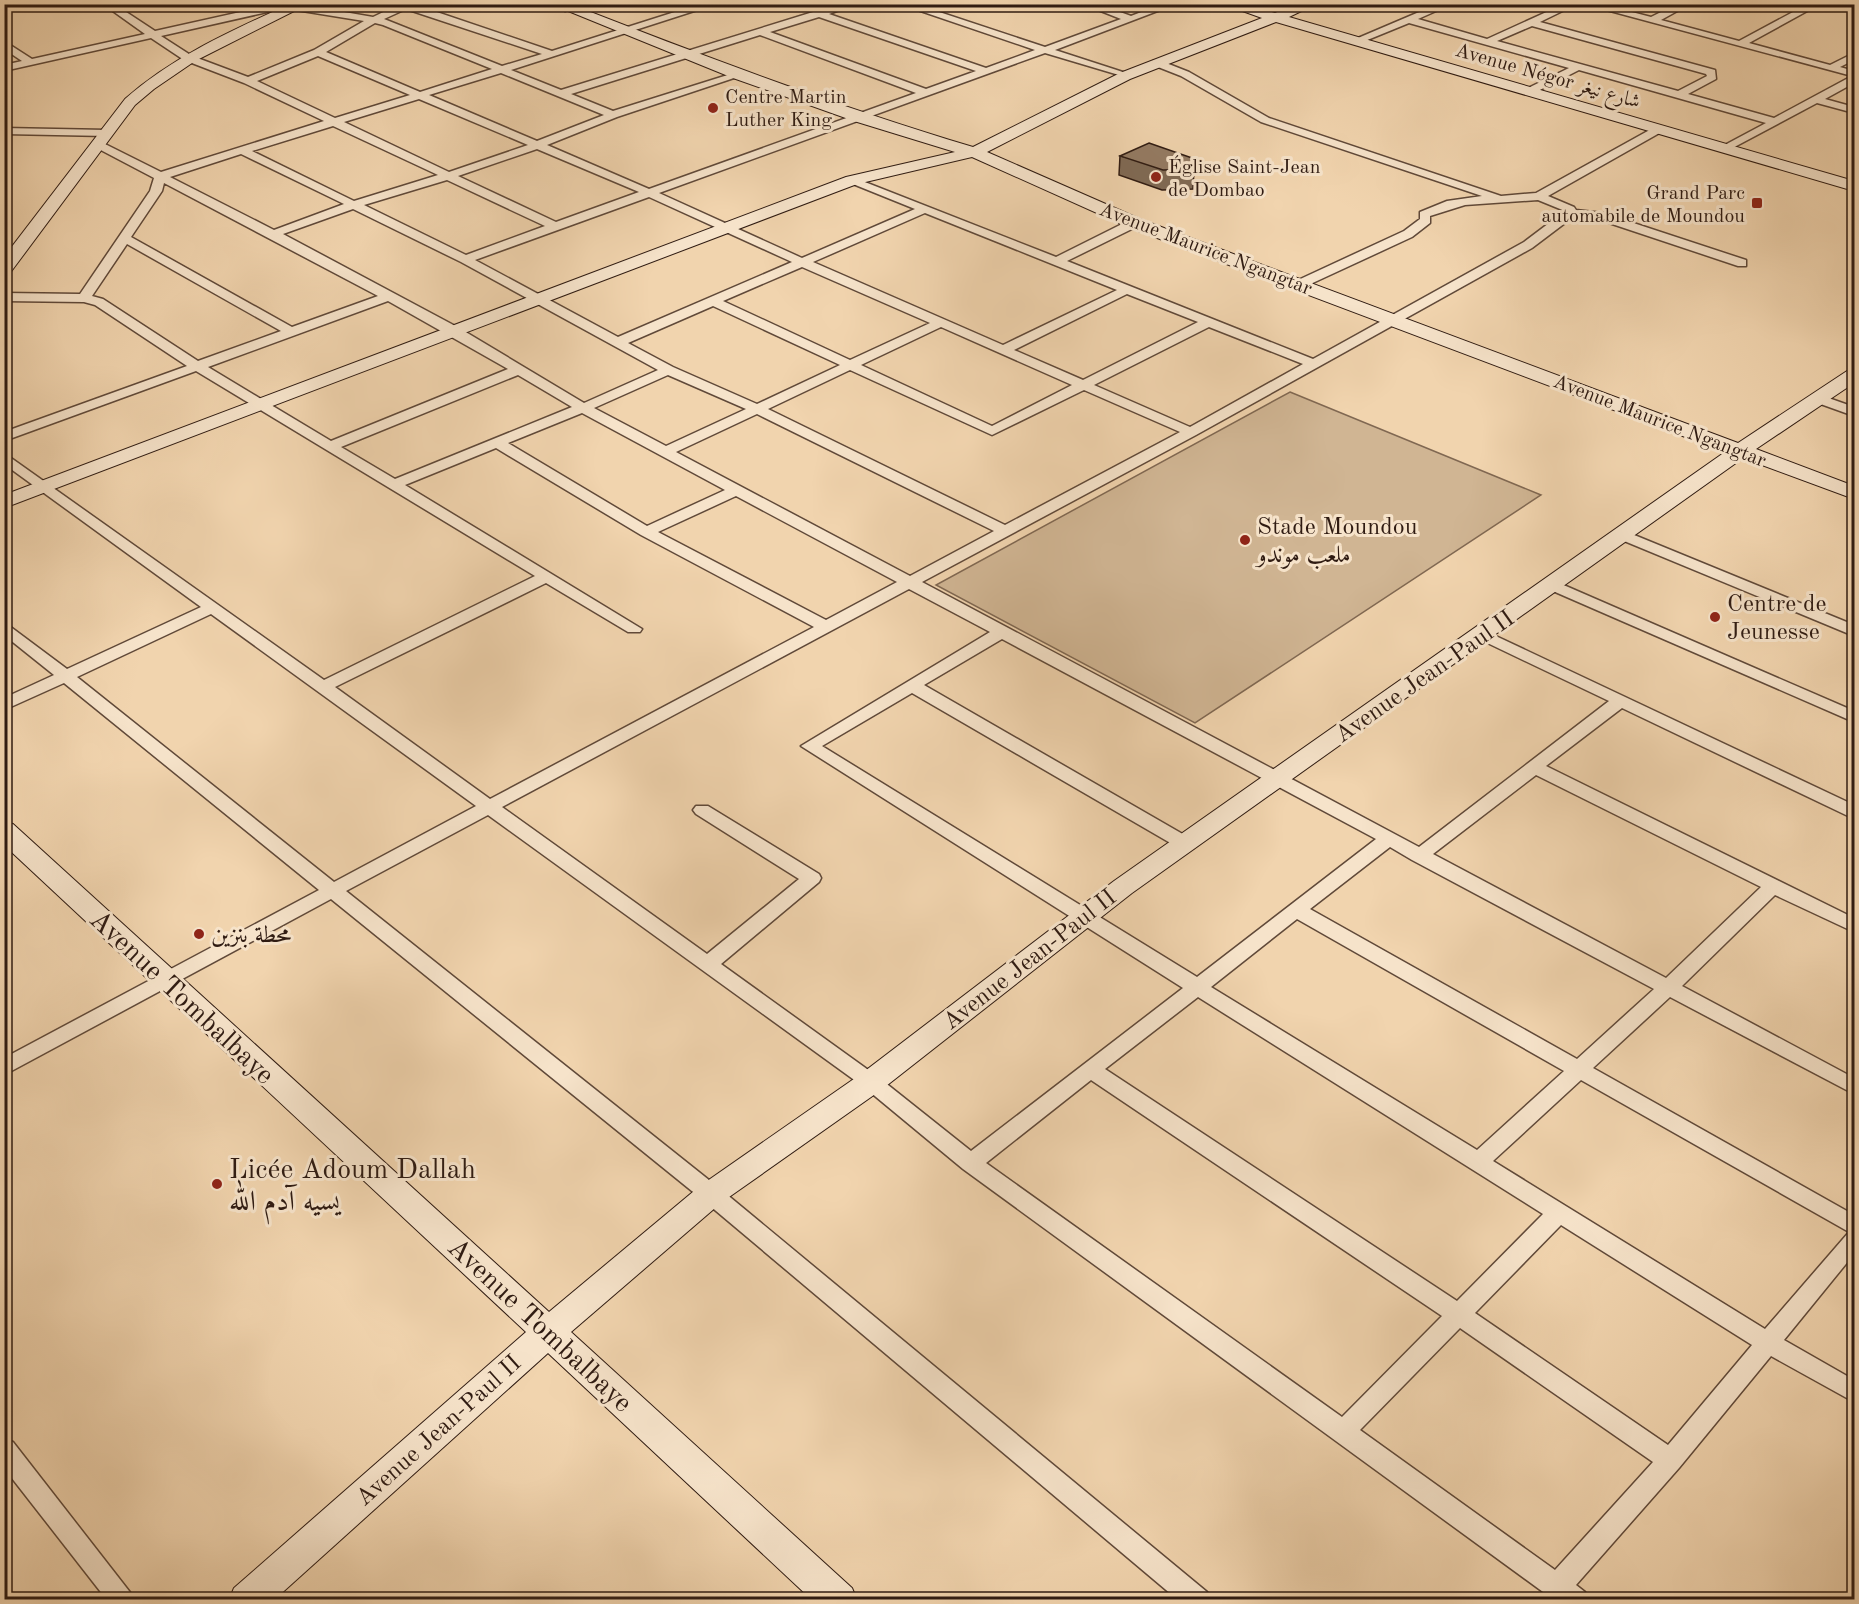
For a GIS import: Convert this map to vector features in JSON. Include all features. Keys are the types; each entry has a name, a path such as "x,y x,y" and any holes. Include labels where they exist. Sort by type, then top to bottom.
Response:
{"street":[{"path":"107,4 188,58 248,81 556,227"},
{"path":"678,4 693,10"},
{"path":"160,177 712,4"},
{"path":"560,94 851,4"},
{"path":"904,4 1125,75"},
{"path":"1088,4 1131,19"},
{"path":"465,259 1172,4"},
{"name":"Avenue Négor شارع نيغر","path":"1230,4 1854,186"},
{"path":"4,502 852,180 974,152 1125,75 1310,4"},
{"path":"1356,41 1448,4"},
{"path":"1488,42 1573,4"},
{"path":"1588,4 1854,76"},
{"path":"1651,21 1686,4"},
{"path":"1740,44 1816,4"},
{"path":"248,81 318,52 374,20 407,5 552,54"},
{"path":"7,70 30,62 269,6 299,6 374,20 613,115"},
{"path":"4,269 9,256 142,90 188,58 299,6"},
{"name":"Avenue Maurice Ngangtar","path":"569,6 738,75 859,118 974,152 1134,223 1854,493"},
{"path":"820,14 988,72"},
{"path":"1409,20 1772,121"},
{"path":"1531,23 1711,72 1712,77 1679,95"},
{"path":"763,33 927,93"},
{"path":"4,44 30,62"},
{"path":"318,52 650,193 724,228 1006,349 1191,432"},
{"path":"1831,68 1854,56"},
{"path":"1157,63 1185,74 1265,120 1500,198"},
{"path":"1530,91 1578,67"},
{"path":"273,234 356,204 537,145 613,115 738,75"},
{"path":"1725,149 1854,76"},
{"path":"1814,99 1854,110"},
{"path":"1300,284 1408,234 1426,220 1424,215 1431,210 1457,203 1500,198 1520,200 1539,196 1659,129"},
{"path":"4,131 103,139 160,177 389,296 584,408 1854,1087"},
{"path":"243,151 465,259 668,370 758,409 1005,531"},
{"path":"84,298 156,191 160,177"},
{"path":"852,180 1314,364"},
{"path":"1539,196 1570,209 1571,213"},
{"path":"618,342 923,210"},
{"path":"4,1068 1191,432 1528,245 1571,213 1599,216 1742,263"},
{"path":"1056,262 1134,223"},
{"path":"125,238 292,332"},
{"path":"1006,349 1126,290"},
{"path":"4,437 389,296"},
{"path":"4,297 84,298 99,302 198,367 634,629"},
{"path":"713,301 992,430 1208,322"},
{"path":"666,452 942,322"},
{"path":"330,446 518,370"},
{"path":"395,484 584,408 668,370"},
{"name":"Avenue Jean-Paul II","path":"247,1599 550,1331 711,1194 871,1082 1084,915 1483,635 1741,450 1854,375"},
{"path":"1820,399 1854,412"},
{"path":"497,443 646,532 826,627"},
{"path":"4,457 325,686 871,1082 971,1163 1567,1593 1670,1460 1854,1239"},
{"path":"646,532 739,489"},
{"path":"1622,535 1854,632"},
{"path":"325,686 547,576"},
{"path":"1552,585 1854,717"},
{"path":"4,705 214,607"},
{"path":"4,627 711,1194 1198,1599"},
{"path":"1004,631 810,746 1767,1342 1854,1392"},
{"path":"1483,635 1854,812"},
{"path":"911,685 1186,844"},
{"path":"1419,855 1620,701"},
{"path":"1534,767 1854,926"},
{"path":"702,810 812,878 708,964"},
{"name":"Avenue Tombalbaye","path":"4,830 839,1599"},
{"path":"971,1163 1388,839"},
{"path":"1479,1161 1668,988 1772,887"},
{"path":"1296,910 1854,1225"},
{"path":"1091,1070 1458,1314 1670,1460"},
{"path":"1343,1432 1558,1212"},
{"path":"4,1449 123,1599"}],"shaded area":[{"name":"Stade Moundou ملعب موندو","path":"1290,392 1541,495 1195,723 936,585"}],"building":[{"path":"1149,143 1195,159 1194,169 1163,170 1120,156"}],"place":[{"name":"Centre Martin Luther King","path":"713,108"},
{"name":"Église Saint-Jean de Dombao","path":"1156,177"},
{"name":"Grand Parc automabile de Moundou","path":"1757,203"},
{"name":"Stade Moundou ملعب موندو","path":"1245,540"},
{"name":"Centre de Jeunesse","path":"1715,617"},
{"name":"محطة بنزين","path":"199,934"},
{"name":"Licée Adoum Dallah يسيه آدم الله","path":"217,1184"}]}
